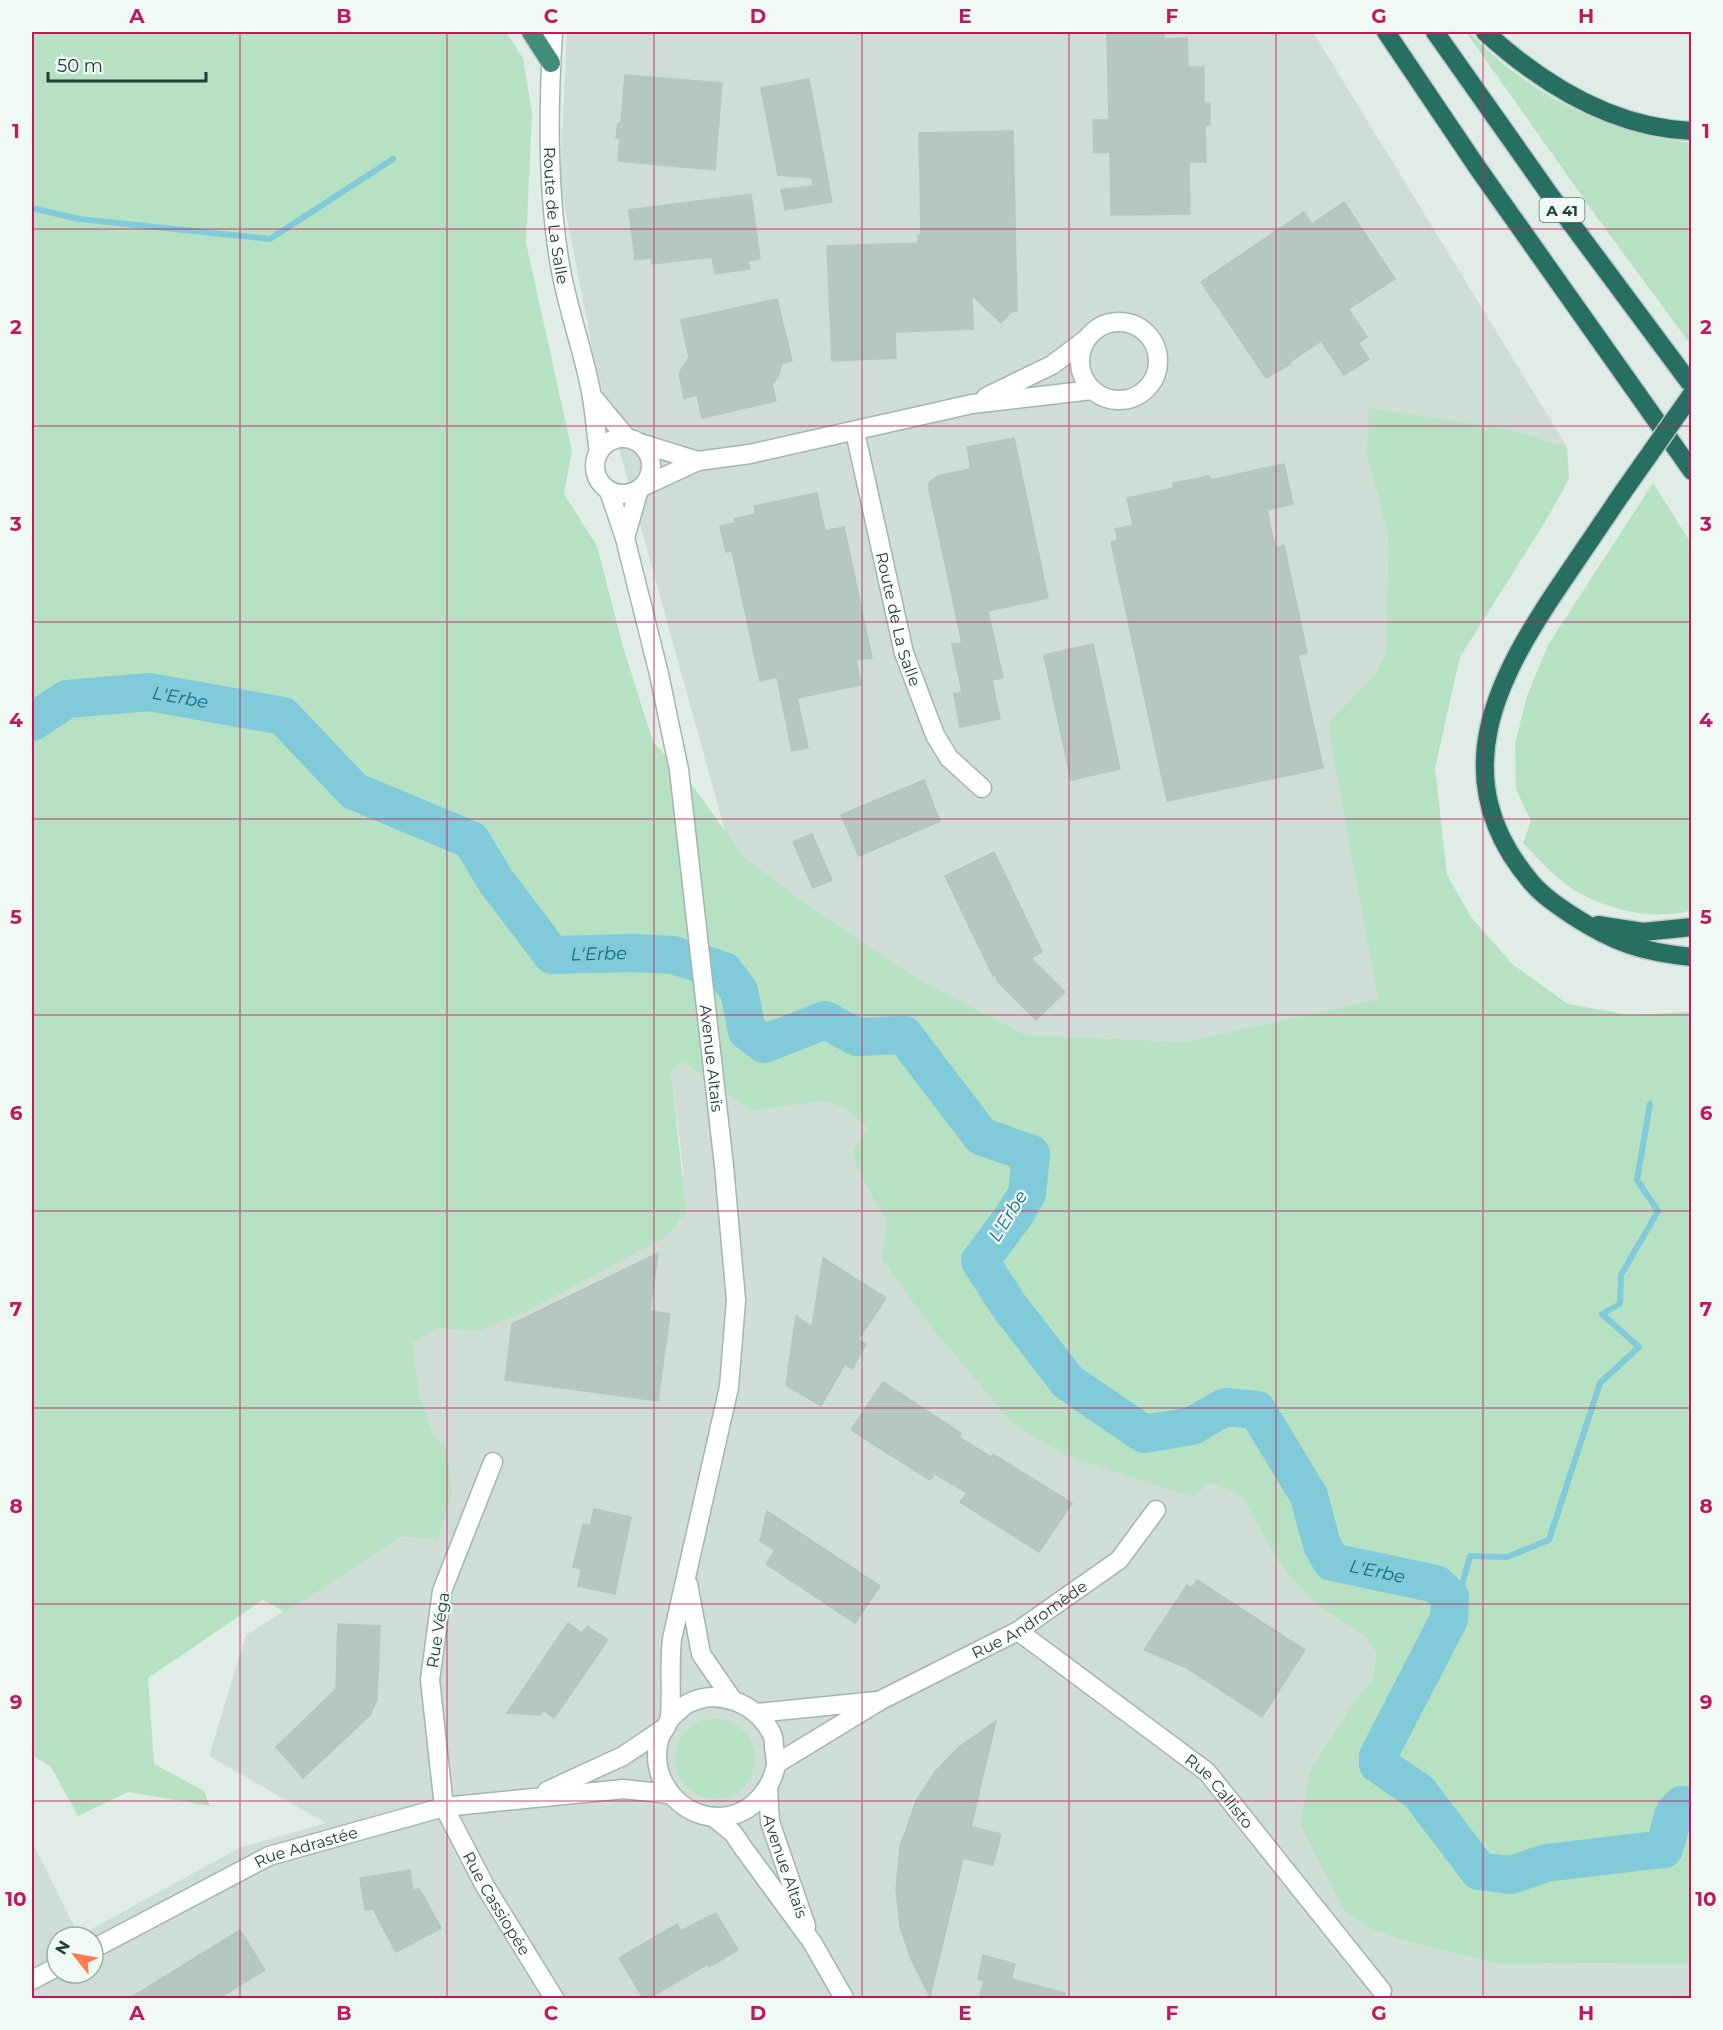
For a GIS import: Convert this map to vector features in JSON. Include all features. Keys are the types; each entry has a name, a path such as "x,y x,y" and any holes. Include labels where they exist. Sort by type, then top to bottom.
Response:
{"highway":[{"path":"531,32 551,63"},
{"name":"A 41","path":"1386,32 1477,167 1690,470"},
{"name":"A 41","path":"1435,32 1551,195 1692,386"},
{"path":"1485,32 1532,71 1590,105 1642,124 1692,131"},
{"path":"1692,394 1623,492 1524,641 1499,692 1487,736 1486,781 1492,815 1500,836 1514,860 1535,887 1556,905 1622,944 1692,957"},
{"path":"1570,914 1599,925 1628,931 1658,931 1692,927"}],"street":[{"name":"Route de La Salle","path":"553,32 549,117 551,184 559,260 592,396 599,452"},
{"path":"972,404 1052,365 1095,330 1103,325 1116,322 1126,322 1139,327 1149,336 1158,358 1153,381 1136,396 1126,400 1113,400 1099,395 1083,378 1080,365 1081,349 1085,340"},
{"path":"698,461 633,440 615,438 606,443 595,462 596,473 601,483 609,491 621,494 633,493 698,461 750,454 972,404 1092,390"},
{"name":"Route de La Salle","path":"592,396 633,440"},
{"name":"Route de La Salle","path":"855,432 904,653 935,735 949,758 982,788"},
{"path":"625,537 641,488 650,475 652,463 648,452 633,440"},
{"name":"Avenue Altaïs","path":"609,491 625,537 659,674 679,770 724,1166 736,1300 729,1387 672,1639 668,1723"},
{"name":"Rue Véga","path":"444,1807 430,1680 442,1591 493,1462"},
{"name":"Rue Andromède","path":"776,1764 881,1701 1018,1631 1119,1560 1156,1510"},
{"name":"Avenue Altaïs","path":"687,1580 701,1654 732,1699"},
{"name":"Rue Callisto","path":"1018,1631 1207,1772 1382,1991"},
{"path":"710,1697 732,1699 757,1713 773,1736 776,1764 768,1788 754,1804 734,1814 713,1817 688,1810 669,1794 657,1768 659,1740 668,1723 687,1704 710,1697"},
{"name":"Rue Andromède","path":"757,1713 881,1701"},
{"name":"Rue Adrastée","path":"535,1797 623,1756 668,1723"},
{"name":"Avenue Altaïs","path":"768,1788 770,1822 812,1942"},
{"name":"Rue Adrastée","path":"105,1943 269,1856 444,1807 624,1789 669,1794"},
{"name":"Rue Cassiopée","path":"444,1807 485,1886 554,1998"},
{"name":"Avenue Altaïs","path":"713,1817 733,1833 812,1942 844,1998"}],"shaded area":[{"path":"567,32 1313,32 1567,447 1507,429 1367,456 1388,535 1386,652 1376,674 1329,722 1378,999 1185,1042 1026,1035 916,978 807,905 743,857 725,831 595,362 560,183"},
{"path":"683,1062 751,1111 824,1101 845,1108 867,1128 857,1143 868,1191 888,1220 882,1259 1210,1482 1242,1496 1279,1563 1314,1603 1364,1635 1377,1654 1372,1680 1352,1704 1310,1771 1372,1930 1424,1946 1503,1965 1691,1964 1691,1998 32,1998 32,1841 74,1925 45,1925 45,1985 105,1985 105,1925 99,1925 239,1848 326,1823 209,1756 246,1635 401,1537 438,1539 453,1492 446,1446 433,1435 419,1394 413,1343 438,1328 478,1331 684,1176 671,1070"}],"green space":[{"path":"32,32 506,32 523,58 532,114 526,243 572,451 564,494 597,546 623,647 653,742 689,781 744,857 807,905 916,978 1026,1035 1185,1042 1378,999 1329,722 1376,674 1386,652 1388,535 1367,456 1369,408 1507,429 1567,447 1569,479 1545,522 1460,657 1435,768 1447,875 1471,917 1512,964 1568,1004 1630,1015 1691,1012 1691,1964 1503,1965 1424,1946 1372,1930 1345,1911 1300,1825 1310,1771 1352,1704 1372,1680 1377,1654 1364,1635 1314,1603 1279,1563 1242,1496 1210,1482 1193,1497 1065,1455 1012,1423 929,1324 882,1259 887,1220 857,1168 854,1153 867,1128 845,1108 824,1101 751,1111 683,1062 671,1070 686,1213 664,1238 524,1312 478,1331 438,1328 413,1343 419,1394 433,1435 446,1446 453,1492 438,1539 401,1537 285,1612 263,1600 148,1678 154,1764 204,1791 210,1806 128,1792 78,1816 51,1767 32,1755"},
{"path":"1466,32 1469,32 1517,74 1570,107 1629,131 1691,143 1691,345 1596,216"},
{"path":"1653,483 1691,543 1692,910 1661,915 1629,911 1584,895 1558,878 1523,843 1531,821 1516,789 1515,744 1527,696 1548,645"},
{"path":"707,1719 723,1719 744,1730 755,1751 755,1767 744,1788 723,1799 707,1799 693,1793 681,1781 675,1767 675,1751 681,1737 693,1725"}],"building":[{"path":"1107,32 1164,32 1164,39 1187,38 1188,67 1204,67 1204,103 1210,103 1210,125 1205,125 1206,162 1189,162 1190,214 1111,215 1110,152 1094,153 1093,120 1109,120"},
{"path":"625,75 722,83 715,170 618,161 620,139 616,138 618,123 621,123"},
{"path":"809,79 832,202 785,210 781,190 813,186 812,178 778,175 761,88"},
{"path":"1013,131 1017,311 1011,312 1001,323 972,295 973,329 895,332 896,358 832,361 827,246 918,243 918,235 921,235 919,133"},
{"path":"751,194 760,259 748,261 750,269 715,274 712,257 652,264 652,258 635,260 629,210"},
{"path":"1344,202 1395,279 1348,309 1367,337 1358,343 1369,359 1344,375 1321,341 1290,362 1291,364 1266,378 1201,282 1304,212 1312,224"},
{"path":"777,299 792,361 782,363 778,377 772,384 776,401 702,418 697,395 684,398 679,373 689,358 681,320"},
{"path":"1014,438 1048,598 988,611 1003,678 992,680 1000,719 960,727 954,694 962,692 952,644 962,643 929,483 937,476 971,469 967,447"},
{"path":"1284,464 1293,504 1267,510 1275,548 1284,545 1307,653 1298,655 1323,768 1167,801 1111,542 1118,540 1115,529 1133,525 1127,498 1174,488 1173,483 1209,476 1211,480"},
{"path":"817,493 825,531 844,527 872,658 856,660 861,685 797,698 808,748 792,751 777,677 760,681 732,551 726,552 720,526 735,523 734,519 756,514 754,506"},
{"path":"1093,644 1120,769 1071,780 1044,655"},
{"path":"924,780 940,821 859,856 841,815"},
{"path":"812,834 832,880 813,888 793,842"},
{"path":"994,852 1042,952 1031,958 1065,992 1036,1020 998,982 995,975 993,976 945,876"},
{"path":"658,1253 650,1311 670,1314 658,1401 505,1380 512,1324"},
{"path":"823,1258 886,1298 858,1340 866,1344 852,1369 845,1364 821,1406 786,1385 796,1316 812,1327"},
{"path":"883,1382 961,1433 960,1438 991,1457 993,1454 1072,1503 1039,1552 960,1502 967,1493 935,1474 930,1480 851,1430"},
{"path":"594,1509 631,1517 615,1594 578,1586 581,1569 573,1567 583,1524 590,1526"},
{"path":"767,1511 880,1586 855,1623 766,1564 775,1550 760,1541"},
{"path":"1197,1580 1305,1650 1262,1717 1187,1668 1144,1650 1187,1585 1192,1588"},
{"path":"568,1623 582,1633 587,1626 608,1640 554,1718 543,1710 540,1715 507,1713"},
{"path":"338,1624 380,1626 377,1699 370,1715 303,1778 276,1747 336,1689"},
{"path":"996,1721 971,1827 1001,1834 993,1865 963,1858 930,1997 911,1959 900,1926 896,1890 900,1847 916,1801 935,1772 959,1747"},
{"path":"410,1870 413,1892 419,1888 441,1928 396,1952 373,1909 365,1910 360,1878"},
{"path":"716,1913 738,1950 709,1967 708,1964 649,1998 643,1998 619,1958 677,1924 681,1931"},
{"path":"240,1930 265,1970 219,1998 130,1998"},
{"path":"983,1955 1015,1964 1011,1979 1065,1993 1065,1998 979,1998 984,1981 978,1979"}],"waterway":[{"path":"32,208 79,219 270,239 393,159"},
{"name":"L'Erbe","path":"32,722 67,699 149,692 283,716 354,791 471,840 496,881 552,955 633,953 673,955 724,971 739,991 747,1031 764,1044 825,1020 857,1037 904,1035 981,1136 1031,1154 1027,1194 980,1261 1009,1306 1068,1382 1144,1434 1192,1426 1225,1407 1257,1410 1309,1496 1322,1545 1332,1562 1436,1584 1450,1597 1449,1619 1378,1756 1378,1764 1419,1792 1479,1871 1511,1875 1546,1863 1664,1849 1674,1813 1682,1805 1692,1813"},
{"path":"1450,1597 1461,1589 1470,1556 1507,1557 1549,1540 1600,1383 1639,1347 1602,1314 1620,1304 1621,1275 1658,1211 1637,1180 1650,1104"}]}
